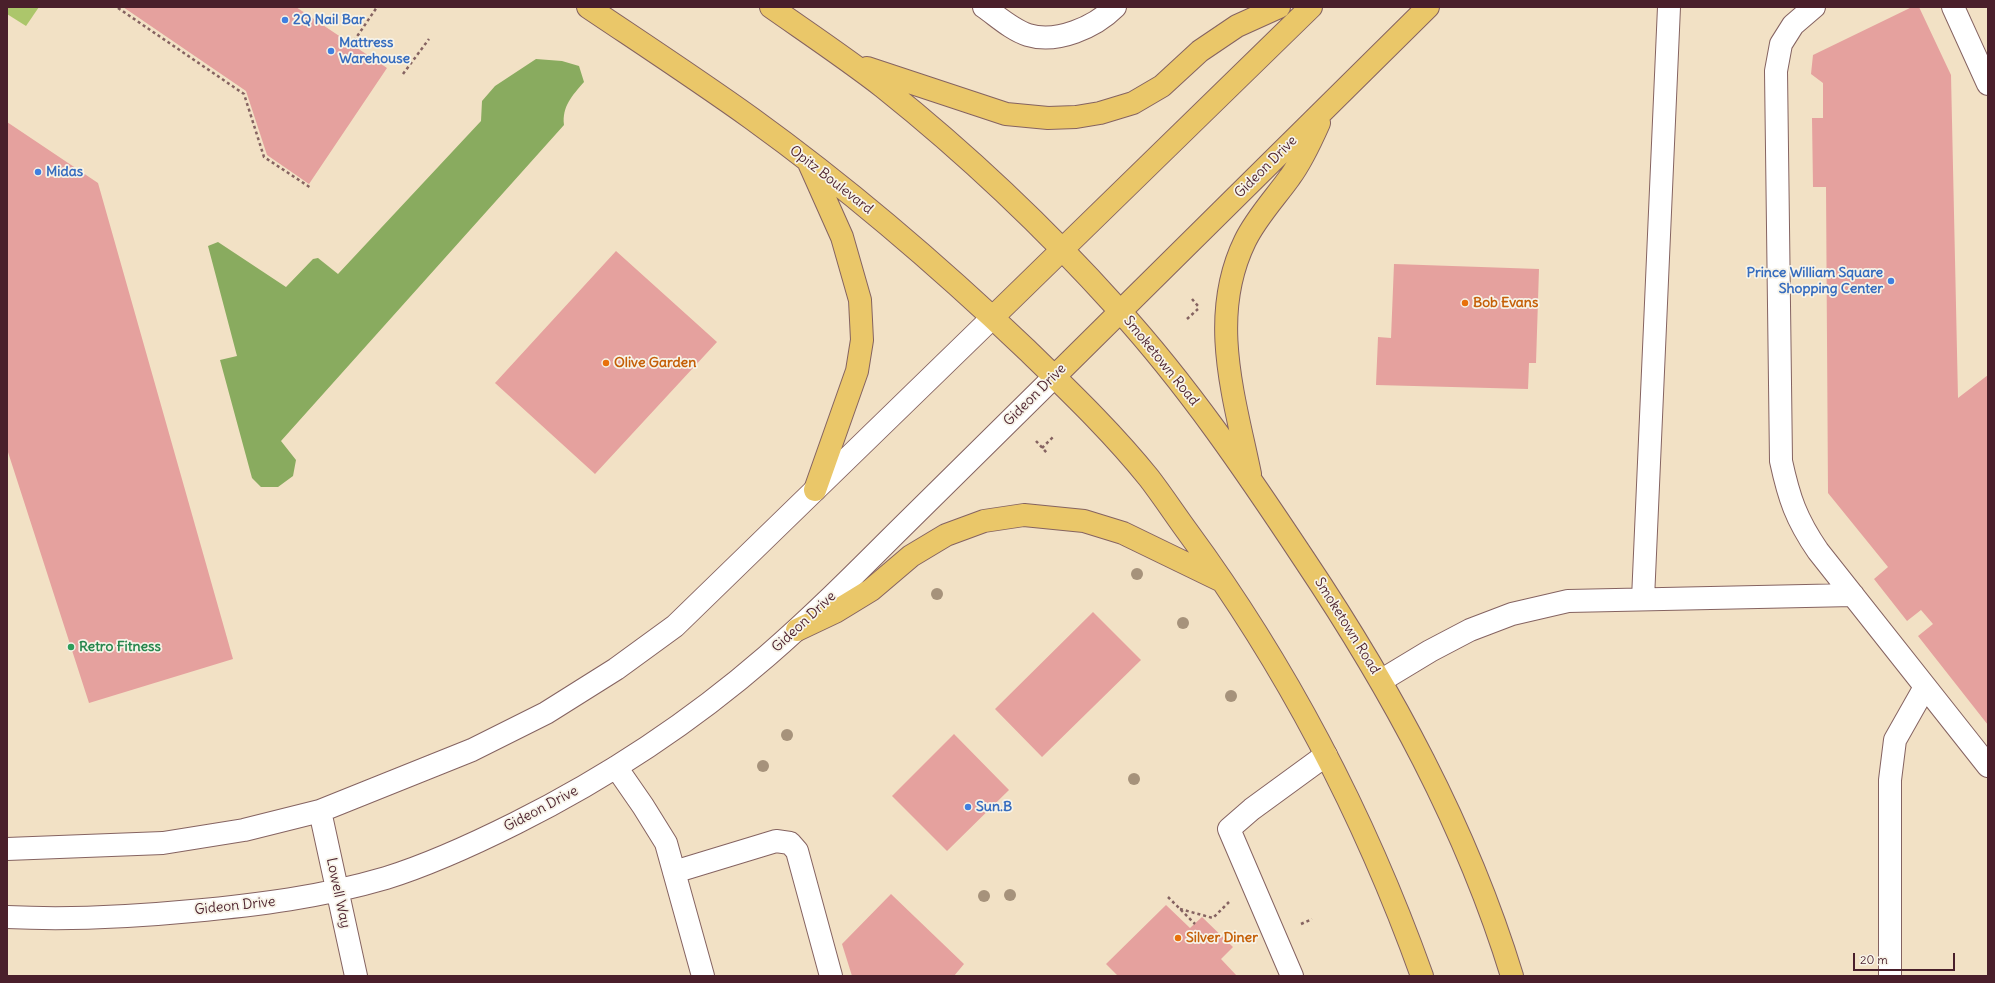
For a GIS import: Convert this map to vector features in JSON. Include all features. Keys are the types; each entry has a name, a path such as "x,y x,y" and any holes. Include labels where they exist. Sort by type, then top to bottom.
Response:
{"main road":[{"name":"Opitz Boulevard","path":"588,7 751,118 808,160 882,220 992,317 1054,377"},
{"path":"771,7 882,86 974,164 1062,249 1120,311"},
{"path":"847,61 1006,114 1048,118 1076,117 1100,113 1132,103 1162,86 1200,51 1237,26 1279,7"},
{"path":"992,317 1311,7"},
{"name":"Gideon Drive","path":"1054,377 1428,7"},
{"path":"1252,481 1227,362 1226,313 1231,277 1245,241 1291,175 1312,138 1323,110"},
{"path":"808,160 842,237 860,300 862,340 857,371 815,490"},
{"name":"Smoketown Road","path":"1120,311 1188,393 1252,481 1323,587 1382,680 1414,738 1461,838 1501,940 1512,976"},
{"path":"1054,377 1094,417 1148,478 1226,583 1295,694 1350,800 1397,909 1422,976"},
{"path":"797,630 835,612 871,590 911,556 946,535 984,521 1024,515 1084,521 1122,533 1226,583"}],"street":[{"path":"984,7 1027,35 1042,38 1072,33 1109,13 1115,7"},
{"path":"1643,599 1669,7"},
{"path":"1814,7 1793,25 1781,44 1776,71 1781,461 1787,490 1801,526 1818,551 1988,766"},
{"path":"1953,7 1988,84"},
{"path":"7,849 163,842 244,830 320,811 472,750 546,714 616,669 675,626 992,317"},
{"name":"Gideon Drive","path":"7,917 134,917 263,905 338,891 388,877 463,850 562,800 616,767 717,698 797,630 1054,377"},
{"path":"1382,680 1430,651 1470,630 1512,614 1568,601 1853,594"},
{"path":"1890,976 1890,780 1895,740 1925,687"},
{"path":"1292,976 1229,828 1252,809 1326,755"},
{"path":"616,767 666,843 703,976"},
{"name":"Lowell Way","path":"320,811 356,976"},
{"path":"674,872 776,841 790,843 797,851 831,976"}],"path":[{"path":"354,42 377,7"},
{"path":"118,8 244,94 264,156 311,188"},
{"path":"403,74 428,39"},
{"path":"1187,319 1200,308 1192,299"},
{"path":"1042,448 1053,437"},
{"path":"1036,441 1047,452"},
{"path":"1168,897 1195,924"},
{"path":"1180,909 1213,918 1232,899"}],"green space":[{"path":"7,7 39,7 26,26 7,14"},
{"path":"536,59 562,61 579,66 584,82 566,107 564,125 281,441 296,460 293,476 278,487 261,487 252,478 220,360 237,356 208,246 218,242 286,287 313,259 318,258 338,274 481,121 482,101 495,86"}],"building":[{"path":"123,7 296,7 387,68 309,184 267,155 246,91"},
{"name":"Prince William Square Shopping Center","path":"1912,7 1919,7 1951,75 1958,398 1988,375 1988,725 1918,636 1933,624 1921,610 1907,621 1874,579 1888,567 1828,493 1826,187 1813,187 1812,118 1823,118 1823,83 1811,74 1813,55"},
{"path":"7,122 98,183 233,659 89,703 7,449"},
{"name":"Olive Garden","path":"616,251 717,342 595,474 495,383"},
{"name":"Bob Evans","path":"1394,264 1539,269 1536,363 1529,363 1528,389 1376,385 1378,337 1391,338"},
{"path":"1093,612 1141,660 1042,757 995,709"},
{"path":"954,734 1009,790 947,851 892,796"},
{"path":"891,894 964,964 954,976 852,976 842,944"},
{"name":"Silver Diner","path":"1166,905 1190,928 1202,917 1233,947 1221,959 1237,976 1118,976 1106,964"}],"place":[{"name":"2Q Nail Bar","path":"285,20"},
{"name":"Mattress Warehouse","path":"331,51"},
{"name":"Midas","path":"38,172"},
{"name":"Prince William Square Shopping Center","path":"1891,281"},
{"name":"Bob Evans","path":"1465,303"},
{"name":"Olive Garden","path":"606,363"},
{"name":"Retro Fitness","path":"71,647"},
{"name":"Sun.B","path":"968,807"},
{"name":"Silver Diner","path":"1178,938"}]}
